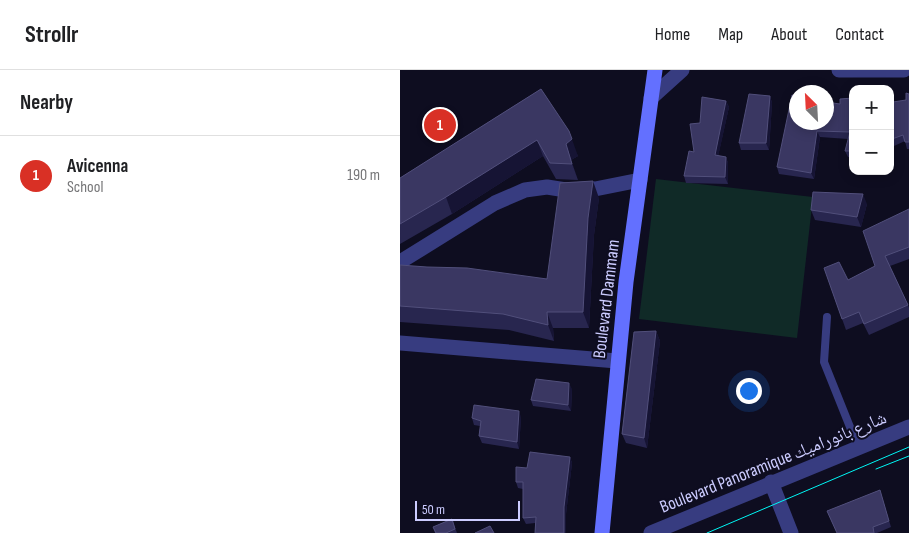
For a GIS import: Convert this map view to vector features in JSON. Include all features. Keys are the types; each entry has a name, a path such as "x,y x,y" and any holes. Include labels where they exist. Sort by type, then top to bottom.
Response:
{"street":[{"name":"Boulevard Dammam","path":"602,533 617,361 655,70"},
{"path":"651,98 682,70"},
{"path":"839,70 904,70"},
{"path":"400,262 495,203 525,190 542,188 566,190 602,188 640,180"},
{"path":"400,343 617,361"},
{"name":"Boulevard Panoramique شارع بانوراميك","path":"651,533 771,482 909,427"},
{"path":"771,482 791,533"}],"lane":[{"path":"828,317 824,362 858,447"}],"green space":[{"path":"656,179 813,197 797,338 639,319"}],"building":[{"path":"541,89 569,131 572,139 566,144 572,164 550,163 537,140 400,224 400,178"},
{"path":"906,93 909,94 909,142 905,142 903,135 894,138 894,102 906,100"},
{"path":"749,94 770,96 766,143 739,143"},
{"path":"702,97 726,101 715,155 726,157 725,177 684,176 689,151 694,152 690,124 700,123"},
{"path":"849,98 849,132 817,131 811,173 777,167 789,109 789,130 834,130 834,103 840,104 840,99"},
{"path":"849,136 849,151 845,151"},
{"path":"593,181 588,218 583,312 547,312 548,325 503,314 400,306 400,265 467,268 547,279 560,183"},
{"path":"813,192 863,194 857,217 811,210"},
{"path":"909,209 909,247 885,256 908,305 864,324 859,312 842,319 824,268 839,262 848,280 875,266 863,231"},
{"path":"656,331 644,438 622,434 634,332"},
{"path":"536,379 569,383 568,405 531,400"},
{"path":"474,405 519,411 517,442 479,436 481,421 472,418"},
{"path":"530,452 570,457 564,507 564,533 535,533 536,517 523,518 523,482 516,482 516,467 527,468"},
{"path":"880,490 889,521 873,527 874,533 837,533 827,511"},
{"path":"452,519 455,529 446,533 436,533 433,527"},
{"path":"490,526 494,533 475,533"}],"tram line":[{"path":"707,533 909,447"},
{"path":"876,469 909,456"}],"place":[{"name":"Avicenna","path":"440,125"}]}
